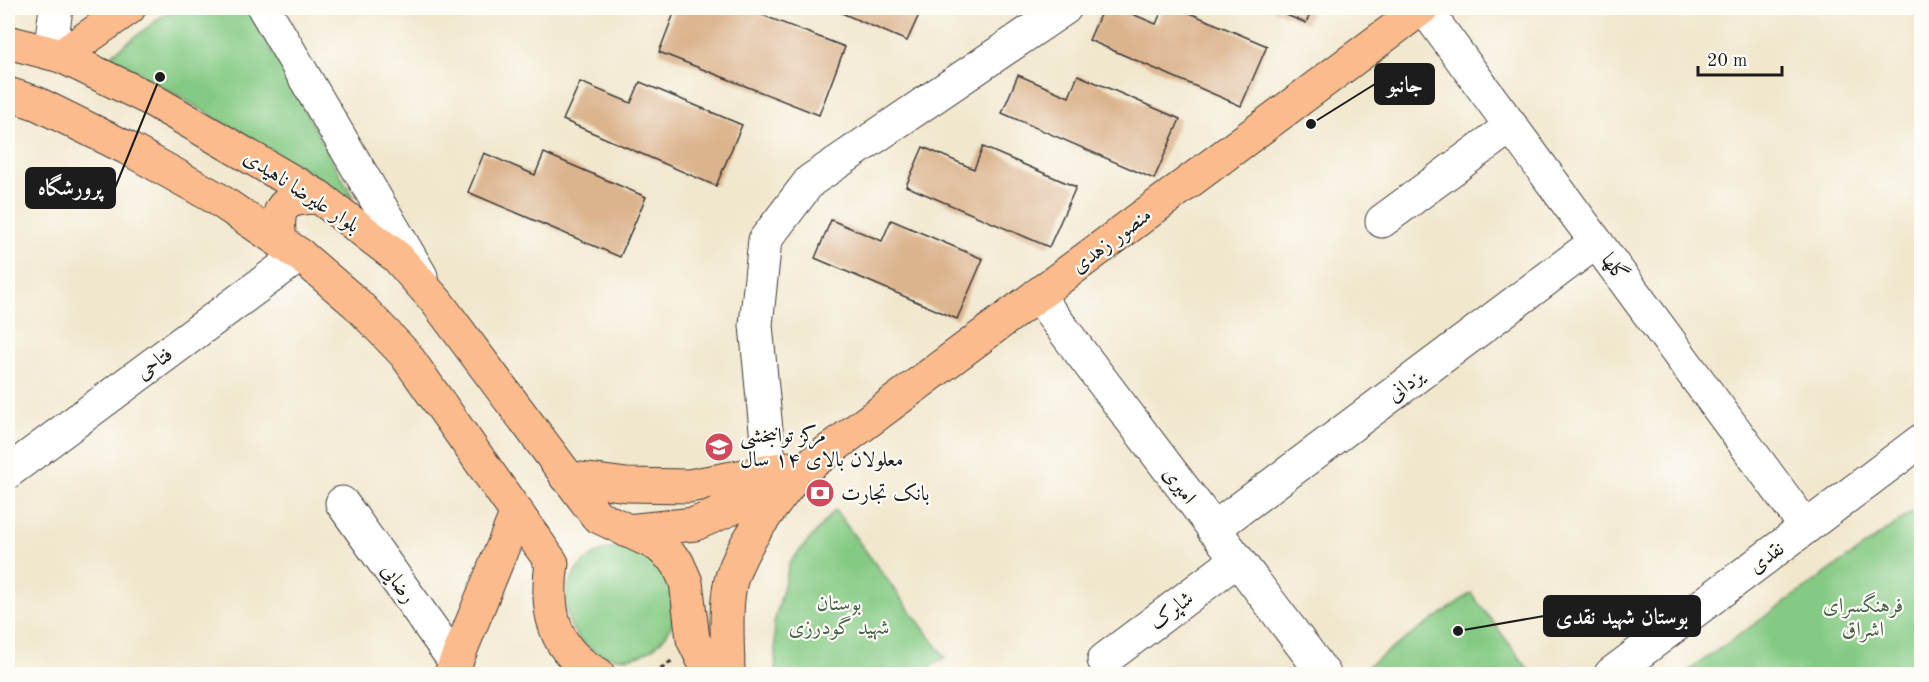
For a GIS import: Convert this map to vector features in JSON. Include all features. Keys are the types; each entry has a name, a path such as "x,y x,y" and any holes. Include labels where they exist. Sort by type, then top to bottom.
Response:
{"main road":[{"path":"55,54 129,8"},
{"name":"منصور زهدی","path":"626,531 695,524 744,503 1037,295 1423,8"},
{"name":"بلوار علیرضا ناهیدی","path":"8,42 55,54 152,100 319,197 397,258 436,301 597,516 658,545 677,562 686,582 693,639 710,675"},
{"path":"17,101 127,148 200,189 290,248 357,304 405,354 552,563 548,593 552,617 564,646 584,667 598,675"},
{"path":"200,189 218,190 237,182 242,174 240,162 231,146"},
{"path":"290,248 277,222 280,211 286,202 298,197 319,197"},
{"path":"566,477 627,485 689,486 794,468"},
{"name":"منصور زهدی","path":"728,675 727,632 732,578 754,530 794,468"},
{"path":"453,669 517,512"}],"street":[{"path":"55,54 56,8"},
{"path":"264,8 436,301"},
{"path":"794,468 756,325 765,240 810,181 1065,8"},
{"name":"گلها","path":"1423,8 1806,527"},
{"path":"1382,221 1511,126"},
{"name":"یزدانی","path":"1214,528 1596,242"},
{"name":"فتاحی","path":"8,472 290,248"},
{"name":"امیری","path":"1037,295 1324,675"},
{"name":"نقدی","path":"1611,675 1922,440"},
{"name":"رضایی","path":"342,503 453,669"},
{"name":"شاپرک","path":"1104,660 1237,560"}],"green space":[{"path":"173,8 248,8 354,199 110,56"},
{"name":"فرهنگسرای اشراق","path":"1921,506 1921,674 1684,674"},
{"name":"بوستان شهید گودرزی","path":"835,510 945,657 920,674 776,674 774,623 790,562"},
{"path":"621,548 642,552 660,564 672,582 676,603 672,624 660,642 642,654 621,658 600,654 582,642 570,624 566,603 570,582 582,564 600,552"},
{"path":"1471,593 1532,674 1365,674 1362,670"}],"building":[{"path":"676,8 744,8 845,47 819,115 659,52"},
{"path":"830,8 922,8 907,41"},
{"path":"1103,8 1118,8 1156,24 1163,8 1178,8 1267,46 1241,106 1089,40"},
{"path":"1269,8 1313,8 1306,23"},
{"path":"1018,75 1069,97 1078,75 1180,119 1154,179 1002,113"},
{"path":"580,82 631,103 640,82 742,125 716,186 563,120"},
{"path":"923,147 974,169 983,147 1076,187 1049,247 906,186"},
{"path":"484,153 535,175 544,153 646,197 620,257 468,192"},
{"path":"831,220 882,241 891,220 983,259 957,319 815,258"}],"place":[{"name":"پرورشگاه","path":"160,77"},
{"name":"جانبو","path":"1311,124"},
{"name":"مرکز توانبخشی معلولان بالای ۱۴ سال","path":"719,447"},
{"name":"بانک تجارت","path":"820,493"},
{"name":"بوستان شهید نقدی","path":"1458,631"}]}
